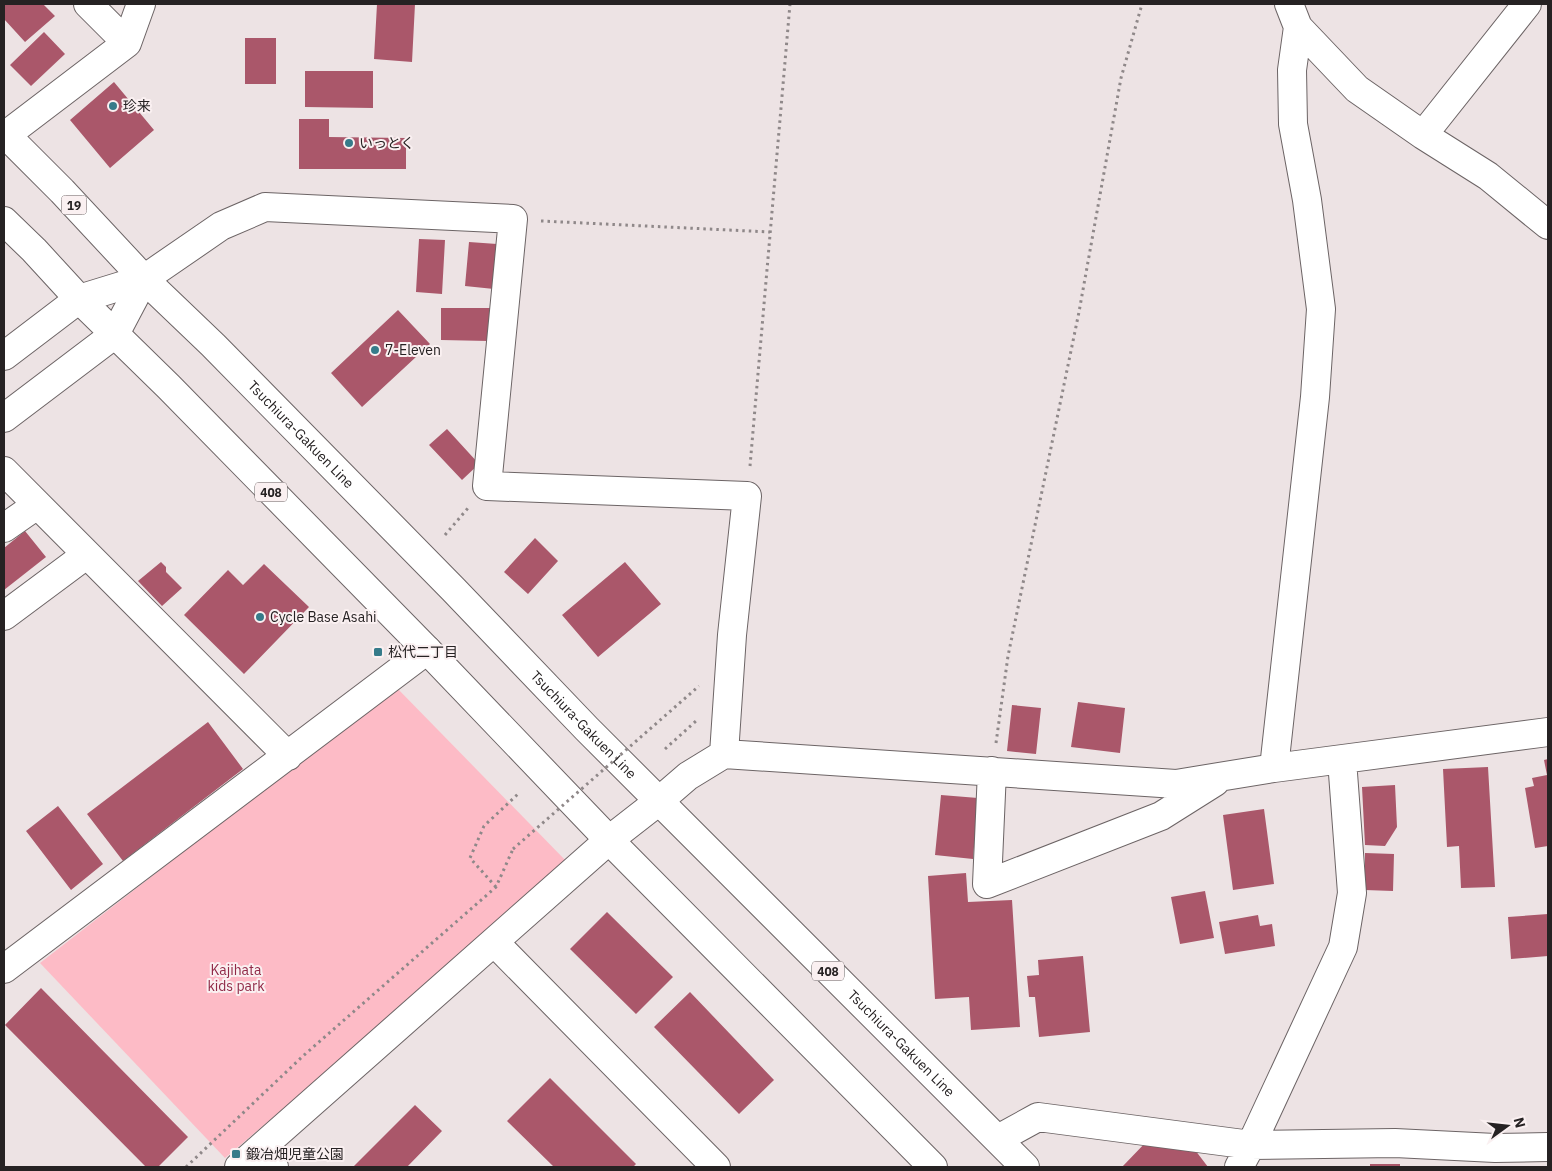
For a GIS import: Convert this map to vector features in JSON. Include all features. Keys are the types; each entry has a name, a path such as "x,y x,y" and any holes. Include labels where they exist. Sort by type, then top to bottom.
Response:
{"main road":[{"path":"88,4 127,43"},
{"path":"5,134 127,43 141,4"},
{"path":"1423,135 1527,4"},
{"path":"1294,15 1356,89 1423,135 1488,176 1548,225"},
{"path":"1274,768 1314,406 1321,308 1307,200 1293,124 1294,15"},
{"name":"19","path":"5,134 62,191 144,279"},
{"path":"4,356 79,299 144,279 221,226 265,207 513,219 487,486 747,496 732,635 724,754"},
{"path":"4,221 34,250 79,299"},
{"path":"4,418 115,334 144,279"},
{"name":"Tsuchiura-Gakuen Line","path":"144,279 220,352 659,802 1025,1167"},
{"name":"408","path":"79,299 427,650 609,840 934,1167"},
{"path":"4,471 288,756"},
{"path":"4,528 38,506"},
{"path":"4,616 86,555"},
{"path":"4,969 427,650"},
{"path":"257,1162 494,942 609,840 659,802 688,776 724,754 1176,784 1274,768 1548,732"},
{"path":"1245,1156 1343,947 1352,893 1342,760"},
{"path":"992,772 987,884 1161,816 1224,776"},
{"path":"494,942 716,1167"},
{"path":"998,1139 1038,1117 1245,1156 1394,1143 1495,1148 1548,1147"}],"path":[{"path":"747,496 790,4"},
{"path":"992,772 1008,656 1079,312 1121,78 1142,4"},
{"path":"513,219 770,232"},
{"path":"445,534 487,486"},
{"path":"186,1167 302,1056 496,887 513,849 699,686 699,694"},
{"path":"664,749 700,717"},
{"path":"496,887 470,858 484,826 518,794"}],"green space":[{"name":"Kajihata kids park","path":"396,687 568,863 429,985 225,1158 40,963"}],"building":[{"path":"6,4 43,4 55,16 25,42 4,19 4,6"},
{"path":"377,4 415,4 412,62 374,59"},
{"path":"44,32 65,54 31,86 10,65"},
{"path":"245,38 276,38 276,84 245,84"},
{"path":"305,71 373,71 373,108 305,107"},
{"path":"114,82 154,130 110,168 70,120"},
{"path":"299,119 329,119 329,137 406,138 406,169 299,169"},
{"path":"419,239 445,240 442,294 416,292"},
{"path":"469,242 497,244 494,289 465,286"},
{"path":"441,308 490,308 489,341 441,340"},
{"path":"398,310 430,344 362,407 331,373"},
{"path":"447,429 479,464 462,480 429,445"},
{"path":"25,531 46,557 4,590 4,548"},
{"path":"535,538 558,561 528,594 504,572"},
{"path":"161,562 166,567 166,572 182,588 162,606 138,581"},
{"path":"625,562 661,604 598,657 562,615"},
{"path":"264,564 309,607 244,674 184,615 228,570 243,585"},
{"path":"1078,702 1125,708 1120,753 1071,747"},
{"path":"1012,705 1041,708 1036,754 1007,751"},
{"path":"208,722 243,769 123,861 87,814"},
{"path":"1548,759 1548,846 1535,848 1525,788 1534,786 1532,778 1547,775 1544,760"},
{"path":"1488,767 1495,887 1461,888 1459,846 1447,847 1443,769"},
{"path":"1395,785 1397,827 1385,846 1365,845 1362,787"},
{"path":"941,795 978,798 973,859 935,855"},
{"path":"58,806 103,864 71,890 26,831"},
{"path":"1264,809 1274,884 1233,890 1223,815"},
{"path":"1365,853 1394,854 1393,891 1365,890"},
{"path":"966,873 968,902 1012,900 1020,1027 971,1030 969,997 935,999 928,876"},
{"path":"1205,891 1214,938 1180,944 1171,897"},
{"path":"607,912 673,977 636,1014 570,949"},
{"path":"1548,914 1548,956 1511,959 1508,917"},
{"path":"1258,915 1260,926 1272,924 1275,946 1225,954 1219,922"},
{"path":"1083,956 1090,1032 1039,1037 1035,997 1029,997 1027,976 1039,975 1038,960"},
{"path":"41,988 188,1137 158,1167 146,1167 5,1025"},
{"path":"690,992 774,1080 739,1114 654,1027"},
{"path":"550,1078 636,1164 633,1167 554,1167 507,1121"},
{"path":"415,1105 442,1131 407,1167 353,1167"},
{"path":"1148,1140 1192,1146 1208,1167 1122,1167"},
{"path":"1370,1164 1400,1164 1400,1167 1370,1167"}],"place":[{"name":"珍来","path":"113,106"},
{"name":"いっとく","path":"349,143"},
{"name":"7-Eleven","path":"375,350"},
{"name":"Cycle Base Asahi","path":"260,617"},
{"name":"松代二丁目","path":"378,652"},
{"name":"鍛冶畑児童公園","path":"236,1154"}]}
